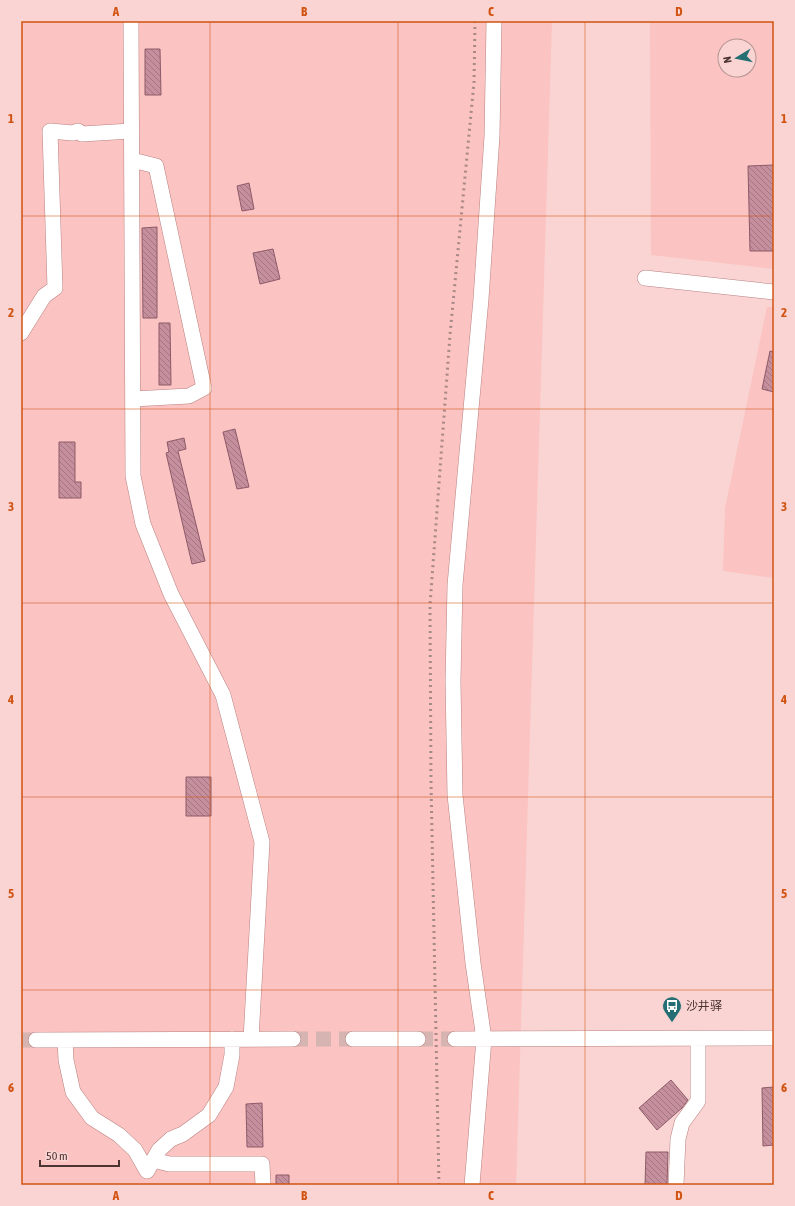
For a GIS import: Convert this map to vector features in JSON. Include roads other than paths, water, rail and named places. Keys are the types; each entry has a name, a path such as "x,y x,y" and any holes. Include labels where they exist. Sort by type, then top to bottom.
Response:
{"street":[{"path":"131,21 133,476 143,524 171,594 223,695 262,842 251,1039"},
{"path":"472,1185 484,1039 473,963 455,795 453,681 455,585 481,299 492,136 494,21"},
{"path":"21,333 44,296 54,288 50,131 73,133 78,131 82,134 131,131"},
{"path":"132,160 156,166 204,388 189,396 133,399"},
{"path":"645,278 774,292"},
{"path":"455,1039 774,1038"},
{"path":"149,1172 159,1150 171,1139 183,1134 209,1115 226,1087 232,1055 232,1039"},
{"path":"36,1040 292,1039"},
{"path":"353,1039 418,1039"},
{"path":"676,1185 678,1139 682,1123 698,1101 698,1039"},
{"path":"66,1040 66,1060 73,1092 92,1118 119,1135 135,1150 149,1172"},
{"path":"149,1172 170,1164 262,1164 263,1185"}],"tunnel":[{"path":"293,1039 353,1039"},
{"path":"418,1039 455,1039"},
{"path":"21,1040 36,1040"}],"railway":[{"path":"439,1185 431,783 430,605 450,335 474,82 475,21"}],"place":[{"name":"沙井驿","path":"672,1023"}]}
